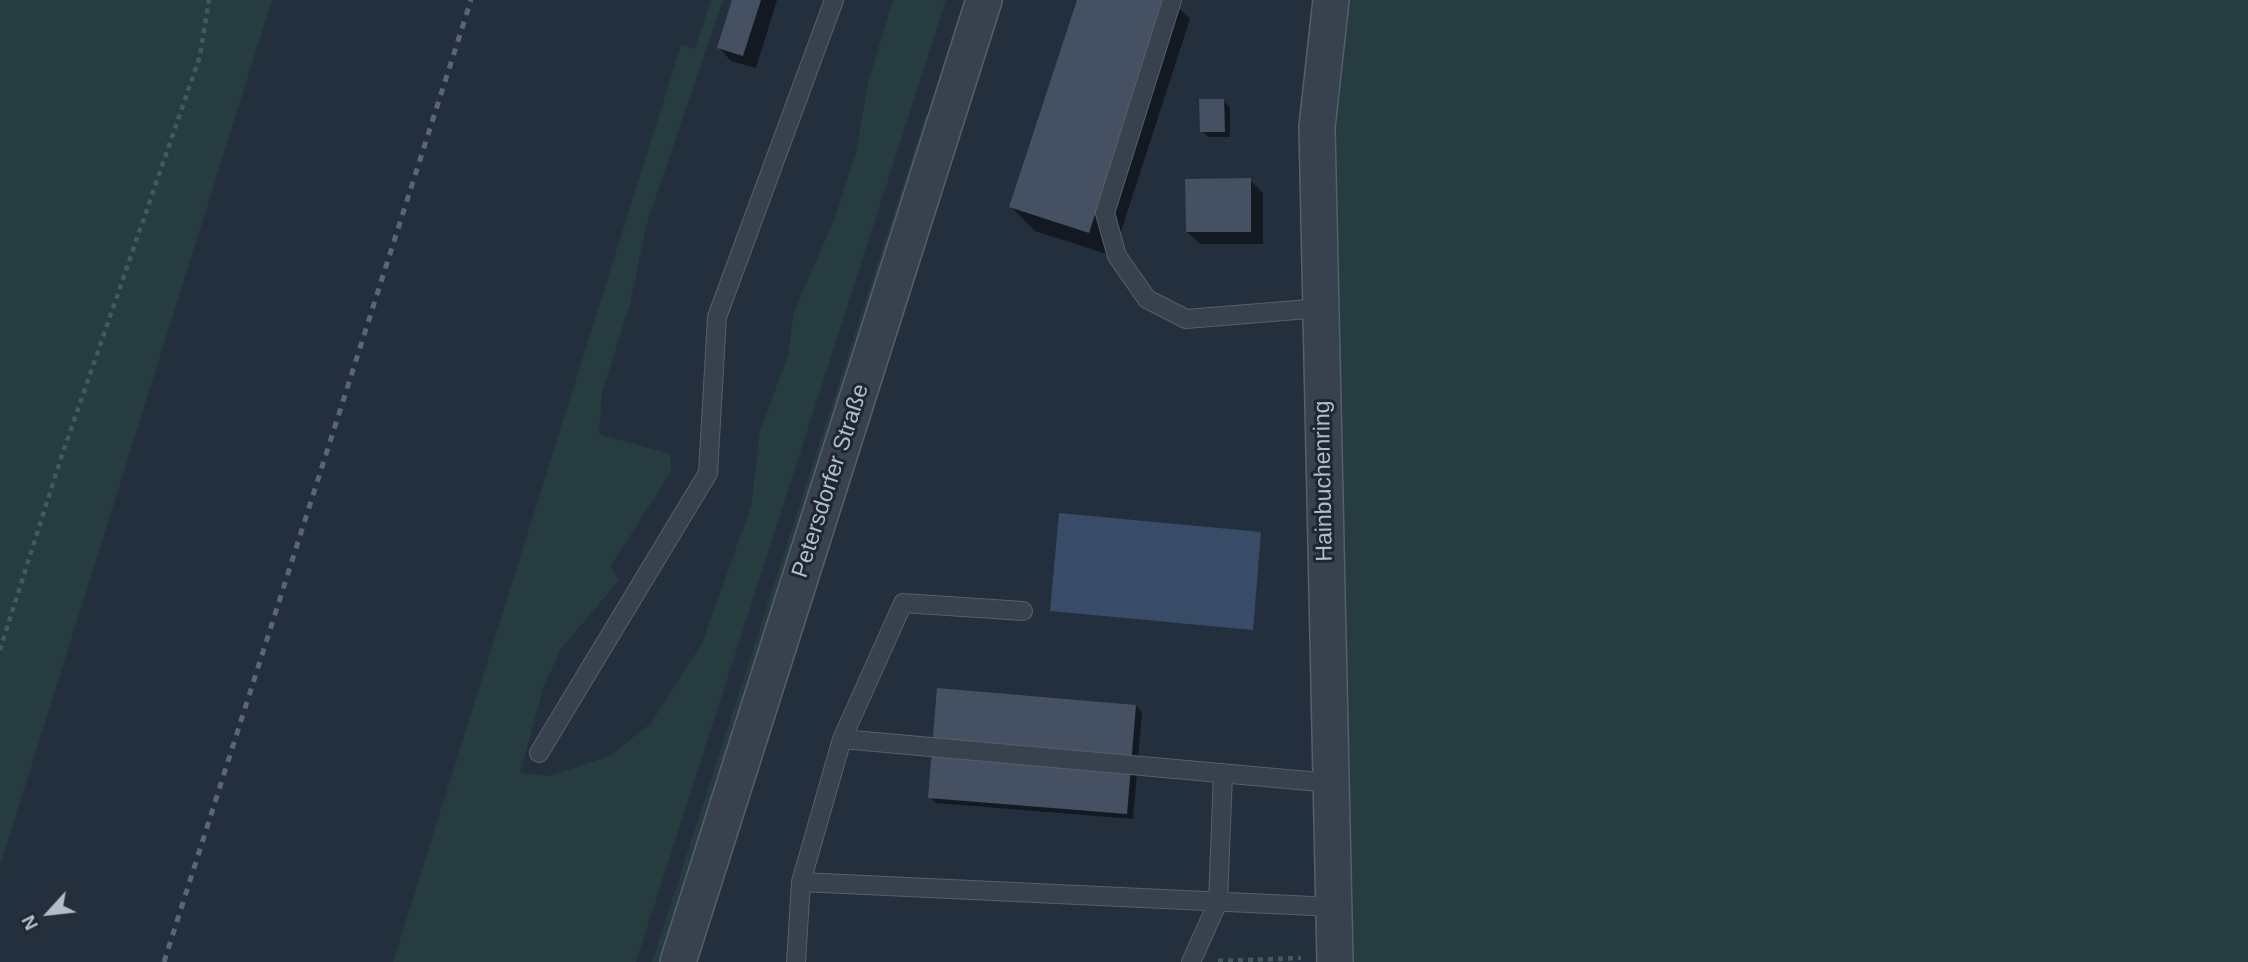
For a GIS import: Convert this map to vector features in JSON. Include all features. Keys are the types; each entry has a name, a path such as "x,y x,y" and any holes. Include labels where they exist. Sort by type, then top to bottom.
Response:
{"street":[{"name":"Petersdorfer Straße","path":"678,962 984,0"},
{"name":"Hainbuchenring","path":"1331,0 1317,127 1335,962"}],"lane":[{"path":"539,753 708,473 717,317 834,0"},
{"path":"1172,0 1105,213 1117,256 1147,299 1186,319 1321,308"},
{"path":"796,962 802,882 842,739 903,603 1023,611"},
{"path":"842,739 1331,783"},
{"path":"1191,962 1218,902 1223,773"},
{"path":"802,882 1334,907"}],"path":[{"path":"0,650 60,461 200,56 209,0"},
{"path":"1207,962 1287,958"}],"green space":[{"path":"0,0 272,0 0,866"},
{"path":"711,0 723,0 646,226 630,304 602,393 599,434 670,454 671,472 610,567 619,580 560,650 543,689 520,773 549,776 610,756 651,723 702,643 751,506 760,431 788,355 794,311 834,220 856,152 868,82 893,0 946,0 636,962 393,962 681,45 695,49"},
{"path":"1349,0 2248,0 2248,962 1351,962 1332,139"},
{"path":"926,114 933,115 660,962 652,962"}],"water":[{"path":"1059,513 1261,532 1253,630 1050,611"}],"building":[{"path":"732,0 761,0 743,56 717,48"},
{"path":"1077,0 1164,0 1089,233 1009,207"},
{"path":"1199,99 1224,99 1225,132 1200,132"},
{"path":"1251,178 1251,232 1186,232 1185,179"},
{"path":"937,688 1136,705 1127,814 928,798"}],"railway":[{"path":"164,962 471,0"}]}
